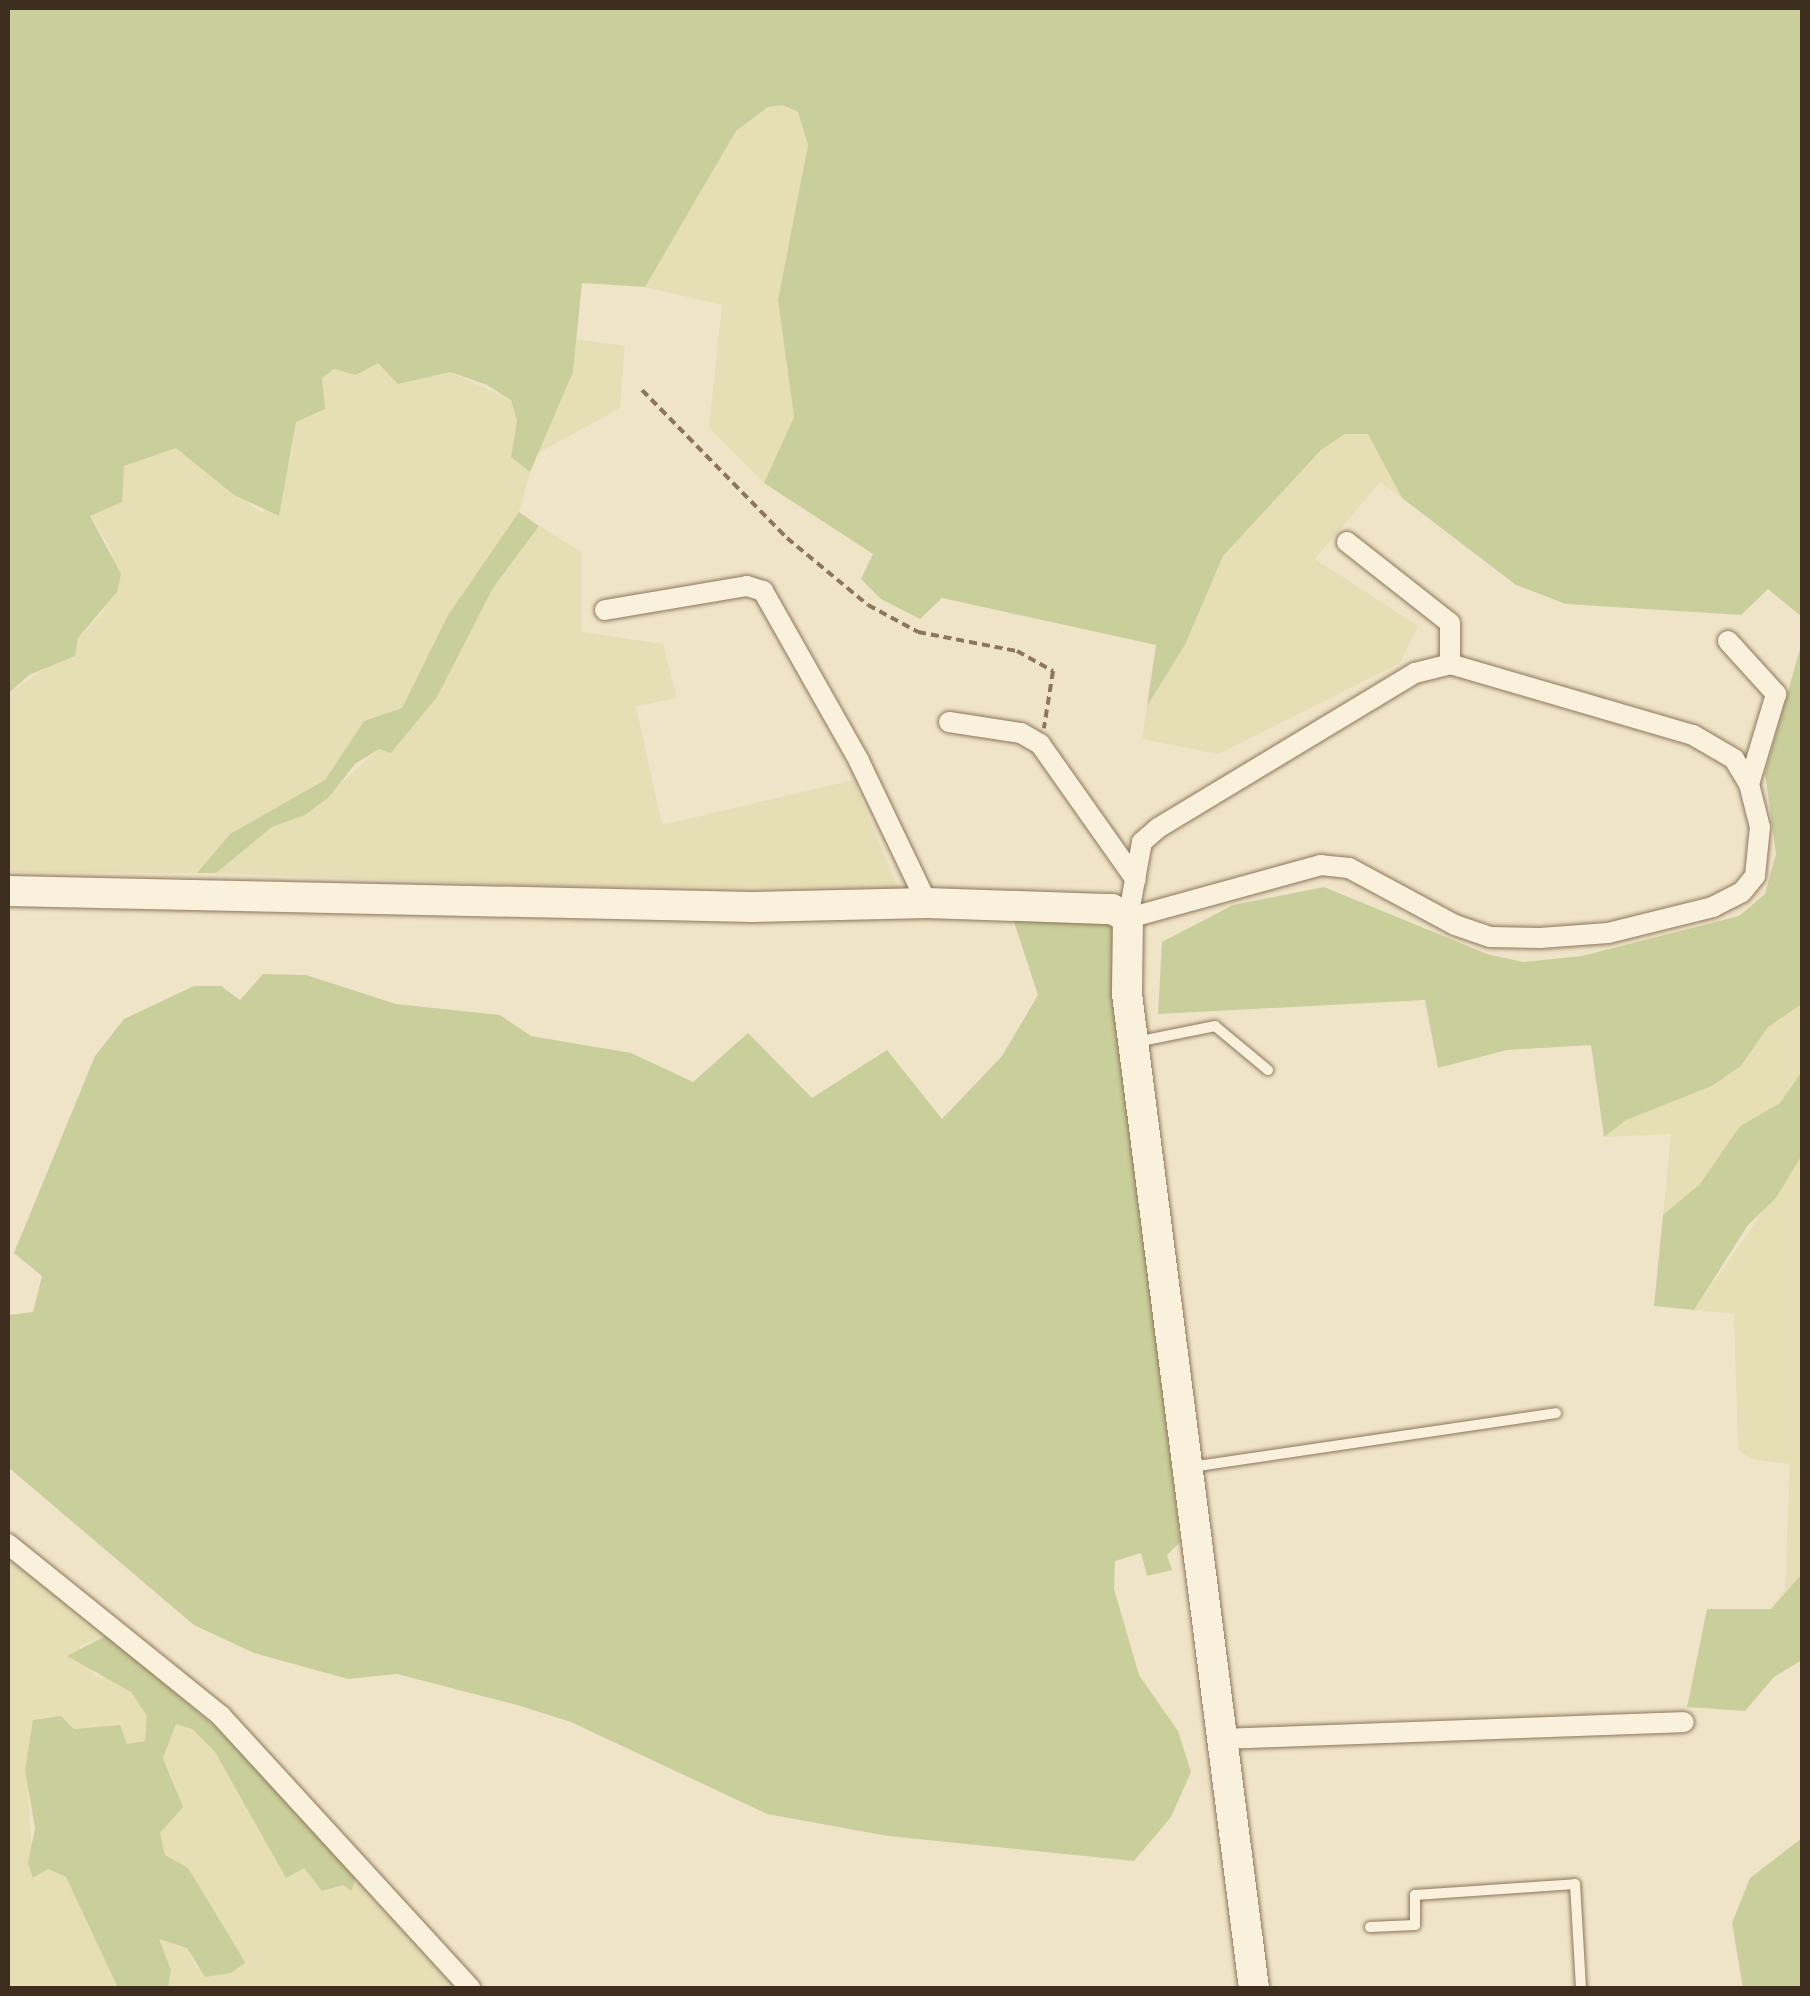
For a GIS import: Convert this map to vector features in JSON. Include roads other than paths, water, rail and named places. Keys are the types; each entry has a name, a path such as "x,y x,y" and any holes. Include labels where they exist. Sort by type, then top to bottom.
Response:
{"street":[{"path":"1347,542 1450,623 1450,664"},
{"path":"605,610 746,586 763,591 859,761 926,903"},
{"path":"1728,640 1776,694 1749,784"},
{"path":"8,891 752,907 926,903 1112,908 1128,918 1321,865 1349,868 1454,925 1490,937 1608,932 1713,907 1742,892 1761,857 1749,784 1734,758 1693,735 1450,664 1415,673 1158,828 1142,842 1128,918 1134,1043 1254,1988"},
{"path":"949,722 1021,734 1040,744 1136,880"},
{"path":"8,1544 222,1716 470,1988"},
{"path":"1224,1739 1684,1722"}],"lane":[{"path":"1134,1043 1215,1026 1268,1070"},
{"path":"1189,1468 1556,1413"},
{"path":"1370,1927 1416,1925 1416,1895 1576,1884 1581,1988"}]}
